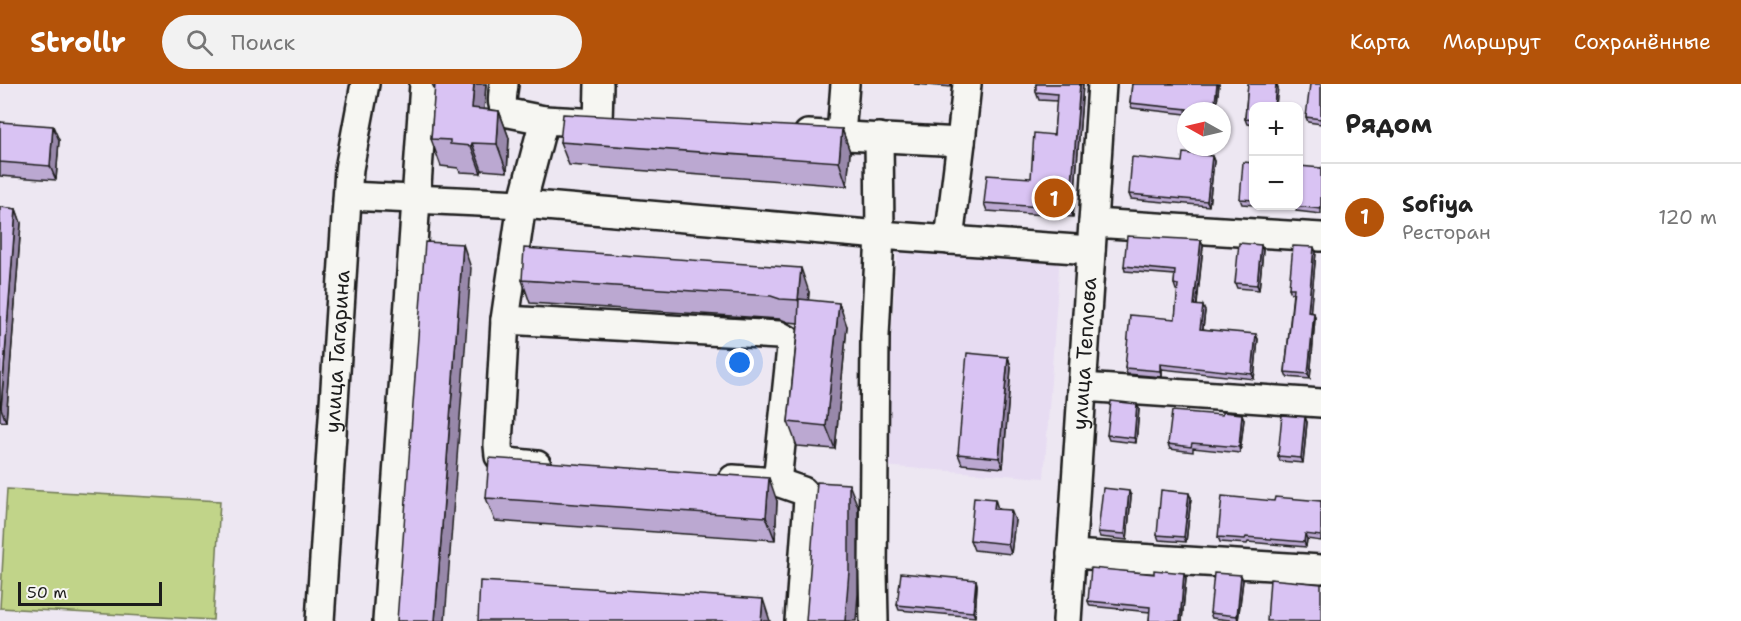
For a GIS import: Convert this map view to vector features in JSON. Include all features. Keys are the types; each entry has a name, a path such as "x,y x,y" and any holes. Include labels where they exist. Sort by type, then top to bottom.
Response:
{"street":[{"name":"улица Гагарина","path":"320,621 349,169 365,84"},
{"path":"387,621 424,84"},
{"path":"504,84 502,105 509,113 544,120 610,123 599,84"},
{"path":"841,135 845,84"},
{"path":"949,240 967,84"},
{"name":"улица Теплова","path":"1067,621 1102,84"},
{"path":"544,120 522,204 505,320 498,445 499,456 506,462 565,467"},
{"path":"783,132 961,142"},
{"path":"874,621 875,336 880,236 879,137"},
{"path":"348,196 522,204 880,236 1091,250"},
{"path":"1093,223 1321,237"},
{"path":"505,320 779,335 788,340 791,348 777,482"},
{"path":"1082,387 1321,403"},
{"path":"706,477 777,482 803,491 808,499 799,621"},
{"path":"1071,554 1321,569"}],"shaded area":[{"path":"898,244 1060,255 1044,478 882,466"}],"green space":[{"path":"7,489 220,501 213,620 0,608"}],"building":[{"path":"435,84 474,84 472,108 499,111 497,144 472,143 471,146 450,144 450,140 431,139"},
{"path":"1036,84 1080,84 1070,209 984,203 987,175 1031,178 1034,133 1054,135 1057,94 1036,92"},
{"path":"1132,84 1217,84 1215,102 1177,102 1177,108 1130,103"},
{"path":"1248,84 1276,84 1274,102 1249,102 1249,119 1245,119"},
{"path":"1310,84 1321,84 1321,119 1306,117"},
{"path":"563,114 842,129 839,162 560,142"},
{"path":"0,122 53,126 50,166 0,162"},
{"path":"1183,156 1212,156 1207,201 1129,194 1132,157 1182,162"},
{"path":"1243,162 1249,163 1249,200 1240,199"},
{"path":"1303,166 1321,168 1321,209 1303,207"},
{"path":"0,207 16,209 1,408 0,408"},
{"path":"1127,236 1201,240 1194,305 1203,306 1200,329 1256,334 1252,374 1160,364 1160,371 1125,368 1130,315 1175,319 1178,285 1174,284 1175,271 1124,266"},
{"path":"425,242 463,244 435,621 397,621"},
{"path":"1239,243 1261,245 1257,285 1235,283"},
{"path":"1293,246 1314,247 1308,312 1314,313 1308,374 1285,372 1294,288 1289,288"},
{"path":"524,248 801,268 798,300 771,296 522,280"},
{"path":"799,299 839,303 826,426 788,422"},
{"path":"967,353 1008,357 999,458 958,454"},
{"path":"1111,401 1137,404 1134,438 1107,435"},
{"path":"1172,411 1222,415 1222,412 1242,414 1239,447 1192,443 1191,447 1168,444"},
{"path":"1282,415 1305,417 1301,458 1278,456"},
{"path":"489,458 769,478 766,517 486,498"},
{"path":"817,482 849,484 849,571 845,621 806,621"},
{"path":"1103,488 1129,491 1125,534 1098,532"},
{"path":"1161,490 1189,493 1184,537 1157,535"},
{"path":"1222,496 1274,501 1275,497 1321,501 1321,536 1305,534 1304,542 1218,537"},
{"path":"974,497 995,499 994,509 1011,510 1008,544 970,540"},
{"path":"1091,568 1154,574 1154,570 1184,573 1180,621 1149,621 1150,607 1088,601"},
{"path":"901,573 976,580 973,612 897,605"},
{"path":"1214,573 1241,575 1237,616 1210,613"},
{"path":"1270,579 1321,584 1321,621 1267,621"},
{"path":"480,581 763,599 761,621 478,621"}],"place":[{"name":"Sofiya","path":"1054,198"}]}
